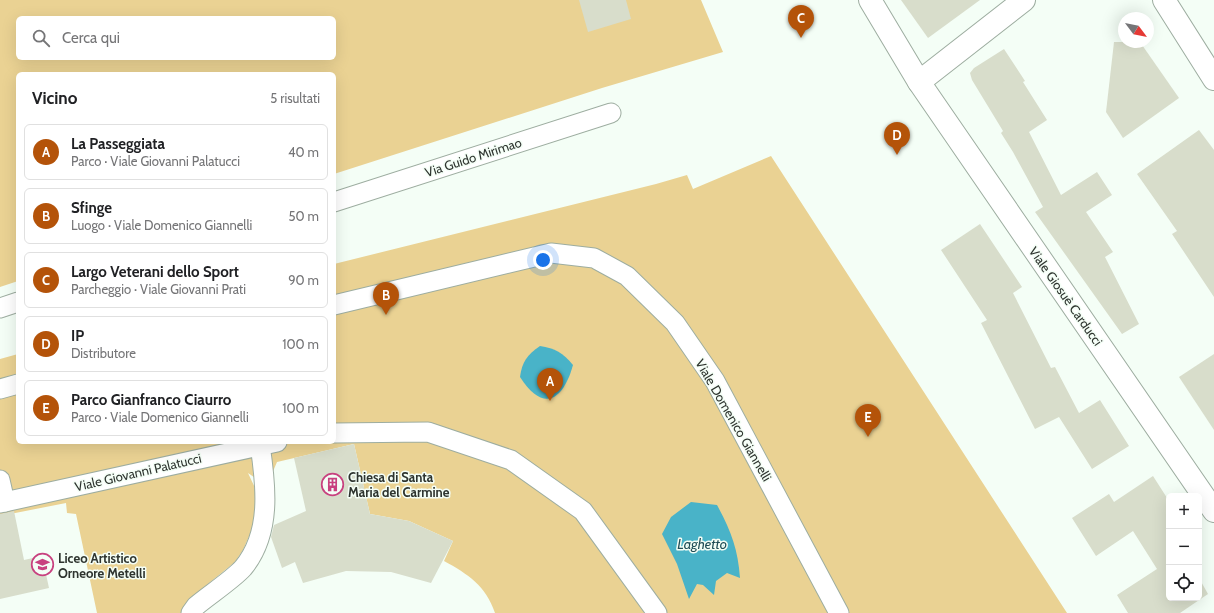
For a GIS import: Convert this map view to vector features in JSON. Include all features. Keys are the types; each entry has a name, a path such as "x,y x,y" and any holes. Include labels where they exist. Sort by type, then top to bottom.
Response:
{"street":[{"name":"Viale Giosuè Carducci","path":"870,0 919,82 1214,511"},
{"path":"919,82 1024,0"},
{"path":"1164,0 1214,79"},
{"name":"Via Guido Mirimao","path":"336,201 611,113"},
{"name":"Viale Domenico Giannelli","path":"336,305 551,253 594,258 627,276 675,323 715,382 839,613"},
{"path":"0,308 16,303"},
{"path":"0,389 16,385"},
{"path":"336,433 428,432 511,460 583,511 657,613"},
{"name":"Viale Giovanni Palatucci","path":"2,503 264,444"},
{"path":"191,613 196,606 243,568 256,548 263,522 268,444"},
{"path":"0,480 2,503"}],"shaded area":[{"path":"0,0 701,0 723,52 602,88 336,173 336,72 16,72 16,282 0,287"},
{"path":"771,156 1067,613 495,613 487,595 481,588 468,576 444,561 453,541 409,521 370,514 354,444 277,462 271,476 258,480 248,473 257,492 254,525 243,550 235,562 192,597 181,613 97,613 76,514 67,513 66,503 0,516 0,359 16,355 16,444 336,444 336,264 687,175 693,189"}],"water":[{"path":"540,346 550,348 558,352 566,357 573,365 564,387 558,394 551,398 544,399 528,388 520,377 522,367 526,359"},
{"name":"Laghetto","path":"691,502 717,505 736,549 740,578 727,573 716,581 714,595 703,585 697,584 689,599 677,564 662,534 671,517"}],"building":[{"path":"579,0 626,0 631,19 588,32"},
{"path":"901,0 980,0 928,38"},
{"path":"1114,42 1118,42 1118,48 1144,48 1179,98 1123,138 1106,112"},
{"path":"1004,49 1025,81 1023,82 1047,120 1029,132 1061,195 1097,172 1112,195 1086,212 1113,252 1105,257 1139,324 1122,334 1035,212 1043,207 1001,133 1003,131 972,80 970,73 974,68"},
{"path":"1199,130 1214,150 1214,297 1172,234 1177,231 1137,174"},
{"path":"980,224 1022,287 1013,293 1051,368 1055,367 1079,413 1100,400 1129,446 1092,469 1059,417 1035,429 981,323 987,320 941,250"},
{"path":"1214,354 1214,430 1179,377"},
{"path":"354,444 370,514 409,521 453,541 431,583 391,572 346,571 303,583 295,562 282,568 271,537 274,525 306,511 294,458"},
{"path":"1153,476 1166,496 1166,601 1198,601 1180,613 1128,613 1117,595 1157,569 1133,531 1096,556 1072,518 1109,494 1114,502"},
{"path":"14,511 24,560 42,556 49,588 0,599 0,514"},
{"path":"1202,583 1208,594 1202,598"}],"place":[{"name":"Largo Veterani dello Sport","path":"801,38"},
{"name":"IP","path":"897,155"},
{"name":"Sfinge","path":"386,315"},
{"name":"La Passeggiata","path":"550,401"},
{"name":"Parco Gianfranco Ciaurro","path":"868,437"},
{"name":"Chiesa di Santa Maria del Carmine","path":"332,484"},
{"name":"Liceo Artistico Orneore Metelli","path":"43,565"}]}
